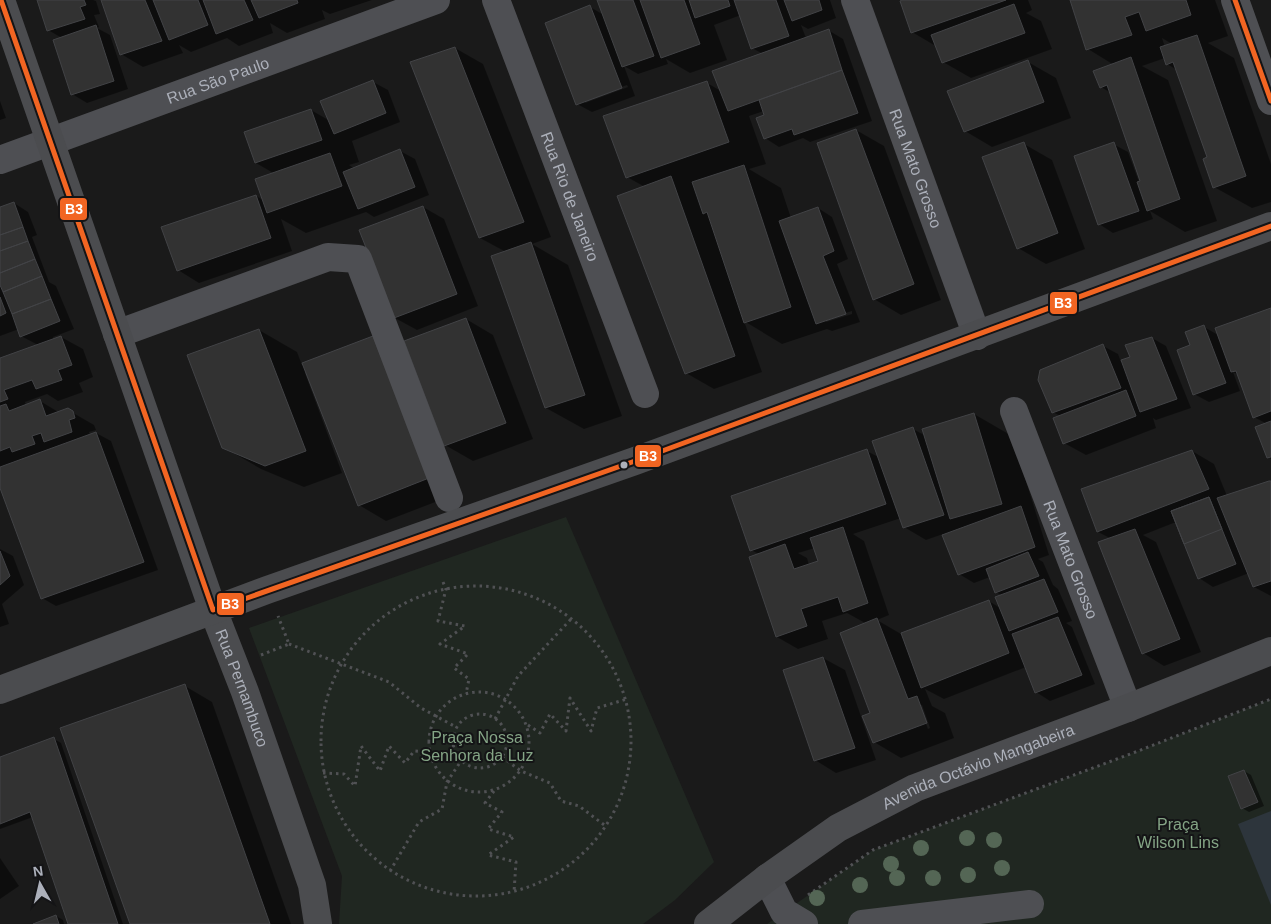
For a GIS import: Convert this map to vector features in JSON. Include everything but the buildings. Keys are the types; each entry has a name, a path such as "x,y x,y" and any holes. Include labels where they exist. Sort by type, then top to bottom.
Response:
{"main road":[{"name":"Rua Pernambuco","path":"1,0 213,610 235,665 312,885 318,924"},
{"path":"0,690 267,590 635,461 1271,226"},
{"name":"Avenida Octávio Mangabeira","path":"708,924 767,878 838,828 915,788 1128,708 1271,651"}],"street":[{"name":"Rua São Paulo","path":"0,160 436,0"},
{"name":"Rua Rio de Janeiro","path":"496,0 644,394"},
{"name":"Rua Mato Grosso","path":"856,0 977,336"},
{"path":"1235,0 1271,101"},
{"path":"117,334 328,257 358,259 449,498"},
{"name":"Rua Mato Grosso","path":"1014,411 1128,708"},
{"path":"767,878 784,912 804,911"},
{"path":"862,924 1030,904"}],"path":[{"path":"443,582 446,589 438,621 466,626 440,644 468,654 454,668 469,679 466,694"},
{"path":"479,586 512,590 544,601 572,618 601,648 614,668 627,699 633,732 631,765 622,797 607,826 589,849 567,868 542,882 514,892 488,896 462,896 437,892 413,884 390,871 370,856 349,832 330,796 323,773 320,744 322,717 329,690 341,664 360,637 385,615 414,599 446,589 479,586"},
{"path":"267,590 289,644"},
{"path":"495,718 518,676 572,618"},
{"path":"235,665 289,644 389,682 421,708 456,727"},
{"path":"475,692 491,693 506,699 519,710 527,724 531,740 528,756 521,771 509,783 494,791 478,793 462,790 447,782 438,771 430,752 428,744 430,730 436,717 446,704 466,694 475,692"},
{"path":"527,724 540,733 550,714 566,731 570,698 591,731 597,708 627,699"},
{"path":"804,911 873,850 1133,754 1271,699"},
{"path":"478,714 495,718 501,724 507,740 506,749 502,757 487,767 478,768 469,766 461,761 455,754 453,745 456,727 462,720 478,714"},
{"path":"323,773 344,774 355,786 361,746 380,771 389,746 405,763 414,751 430,752"},
{"path":"502,757 521,771 550,783 561,801 579,806 607,826"},
{"path":"390,871 419,822 442,809 447,782 461,761"},
{"path":"494,791 485,803 502,812 488,829 514,837 488,855 516,862 514,892"}],"green space":[{"name":"Praça Nossa Senhora da Luz","path":"566,517 714,862 675,900 643,924 339,924 342,876 249,628"},
{"name":"Praça Wilson Lins","path":"1271,699 1271,924 767,924 873,850 1133,753"}],"shaded area":[{"path":"1271,811 1271,905 1238,824"}],"transit line":[{"name":"B3","path":"1,0 213,610 635,461 1271,226"},
{"name":"B3","path":"1235,0 1271,101"}]}
